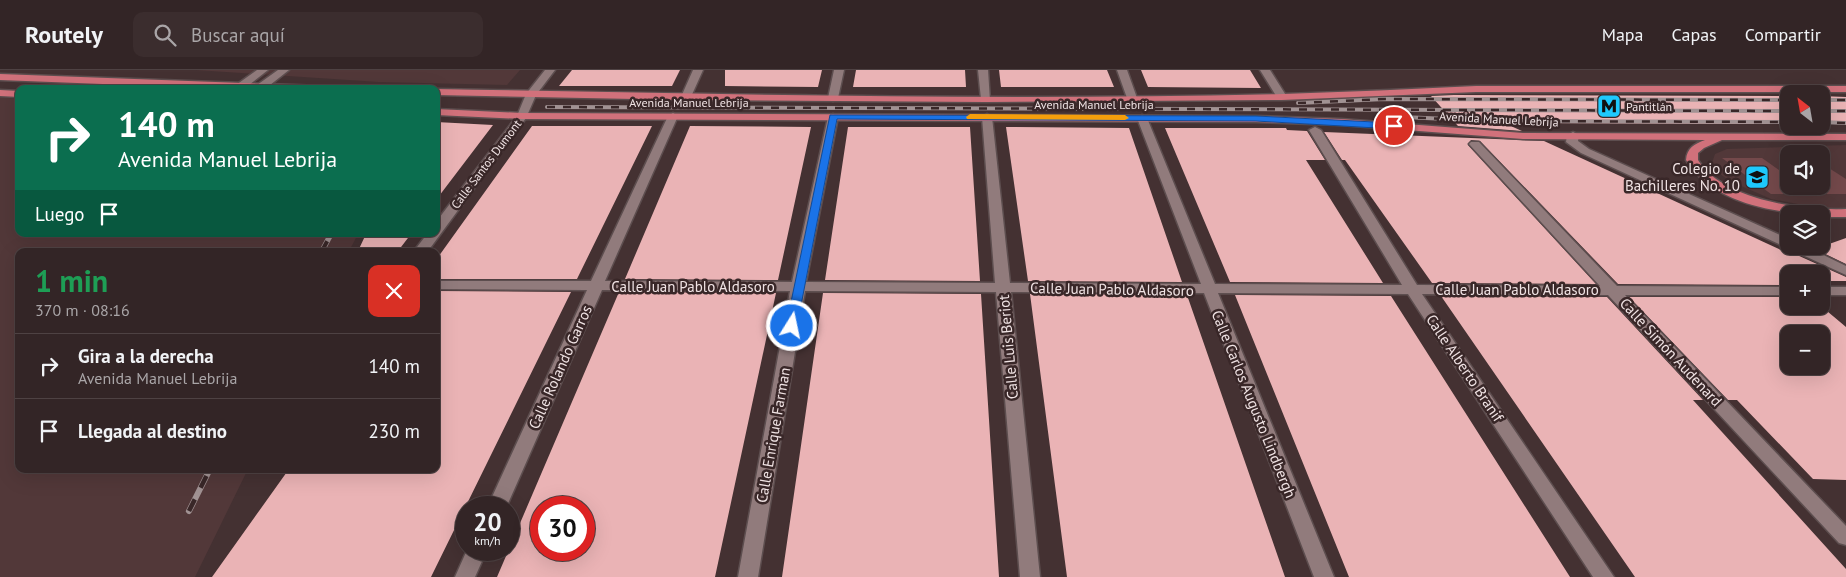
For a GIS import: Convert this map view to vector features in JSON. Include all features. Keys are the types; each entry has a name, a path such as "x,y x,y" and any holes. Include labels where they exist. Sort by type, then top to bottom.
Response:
{"main road":[{"path":"76,70 221,85"},
{"path":"0,77 192,85"},
{"name":"Avenida Manuel Lebrija","path":"440,92 686,97 986,99 1282,97 1476,90 1846,89"},
{"path":"0,93 15,94"},
{"name":"Avenida Manuel Lebrija","path":"440,112 522,116 1309,120 1523,136 1846,137"},
{"path":"1736,136 1705,142 1691,152 1691,158 1697,168 1716,184 1738,194 1788,208 1817,213 1846,213"}],"street":[{"path":"243,85 263,70"},
{"path":"264,85 284,70"},
{"name":"Calle Santos Dumont","path":"440,225 522,116 531,94 550,70"},
{"path":"686,97 698,70"},
{"path":"833,98 838,70"},
{"path":"983,70 986,99"},
{"path":"1122,70 1132,98"},
{"path":"1265,70 1282,97"},
{"name":"Calle Rolando Garros","path":"501,496 673,116"},
{"name":"Calle Enrique Farman","path":"748,577 798,287 833,117"},
{"name":"Calle Luis Beriot","path":"986,117 1030,577"},
{"name":"Calle Carlos Augusto Lindbergh","path":"1142,118 1208,290 1324,577"},
{"name":"Calle Alberto Branif","path":"1315,130 1412,289 1604,577"},
{"path":"1573,135 1572,142 1585,151 1780,240"},
{"name":"Calle Simón Audenard","path":"1475,144 1846,538"},
{"name":"Calle Santos Dumont","path":"423,248 431,237"},
{"path":"1814,255 1846,270"},
{"name":"Calle Juan Pablo Aldasoro","path":"440,285 1208,290 1780,291"},
{"path":"1830,291 1846,291"},
{"path":"464,577 472,561"}],"shaded area":[{"path":"196,70 520,70 507,85 379,82"},
{"path":"0,97 15,99 15,237 356,237 351,248 15,248 15,473 246,473 195,577 0,577"},
{"name":"Colegio de Bachilleres No. 10","path":"1846,145 1846,208 1830,208 1830,205 1803,205 1771,199 1730,181 1720,174 1712,163 1715,154 1727,149 1780,147 1780,195 1830,195 1830,146"},
{"path":"1722,158 1762,158 1780,171 1780,194 1771,194"},
{"path":"1830,169 1846,179 1846,194 1830,194"}],"building":[{"path":"572,70 680,70 672,86 559,86"},
{"path":"725,70 822,70 818,87 725,86"},
{"path":"856,70 965,70 966,87 853,87"},
{"path":"999,70 1107,70 1114,87 1001,87"},
{"path":"1141,70 1250,70 1261,88 1148,87"},
{"path":"1431,96 1780,96 1780,124 1504,123 1522,131 1458,126"},
{"path":"1830,96 1846,97 1846,124 1830,124"},
{"path":"440,122 493,125 440,195"},
{"path":"532,126 652,126 577,279 440,279 440,254"},
{"path":"690,126 811,127 778,280 625,279"},
{"path":"848,127 970,127 980,281 825,280"},
{"path":"1006,127 1129,128 1182,282 1028,281"},
{"path":"1165,128 1286,128 1287,130 1307,131 1325,160 1306,160 1383,283 1230,282"},
{"path":"1324,132 1544,141 1780,250 1780,255 1797,255 1819,265 1780,265 1780,285 1618,284 1480,141 1471,140 1468,145 1596,284 1432,283 1345,160 1342,160"},
{"path":"365,237 409,237 400,248 359,248"},
{"path":"1846,238 1846,264 1827,255 1830,255 1830,244"},
{"path":"1830,270 1846,277 1846,281 1830,281"},
{"path":"440,291 571,292 471,496 455,496 455,528 431,577 212,577 286,473 440,473"},
{"path":"619,292 776,293 715,577 497,577 504,561 520,561 520,523 530,500 530,561 595,561 595,496 532,496"},
{"path":"823,293 981,294 999,577 782,577"},
{"path":"1030,294 1187,295 1285,577 1067,577"},
{"path":"1235,295 1391,296 1570,577 1349,577"},
{"path":"1441,296 1607,297 1703,400 1693,400 1846,569 1846,577 1635,577"},
{"path":"1629,297 1780,297 1780,315 1830,314 1846,327 1846,480 1813,479 1737,400 1728,400"}],"railway":[{"path":"1298,103 1385,99 1780,100"},
{"path":"1830,100 1846,100"},
{"path":"547,107 1780,111"},
{"path":"1830,111 1846,111"},
{"path":"1402,117 1493,121 1780,122"},
{"path":"1830,122 1846,123"},
{"path":"324,248 329,237"},
{"path":"189,511 208,473"}],"slow traffic":[{"path":"970,117 1125,118"}],"place":[{"name":"Pantitlán","path":"1609,106"},
{"name":"Colegio de Bachilleres No. 10","path":"1757,177"}],"route":[{"path":"792,326 798,287 833,117 1256,119 1309,120 1394,126"}]}
